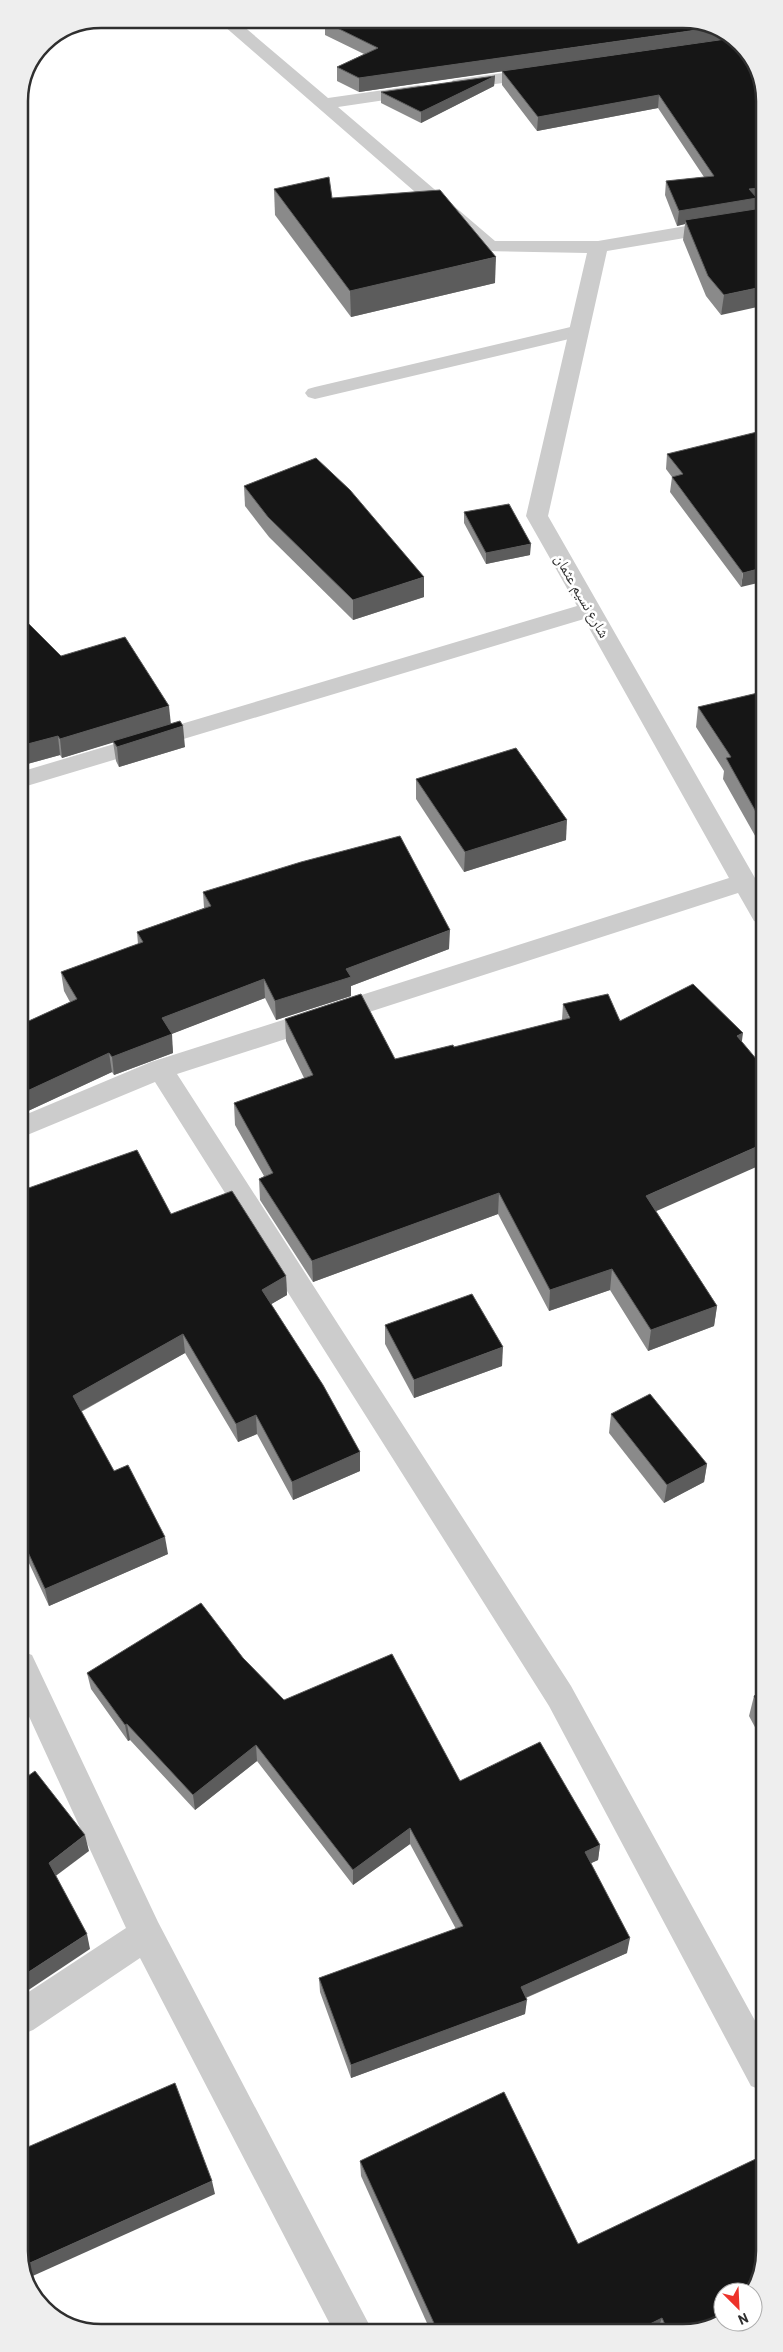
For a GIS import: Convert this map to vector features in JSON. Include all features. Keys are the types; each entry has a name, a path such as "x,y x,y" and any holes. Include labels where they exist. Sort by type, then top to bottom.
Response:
{"street":[{"path":"235,28 490,247 598,247 756,220"},
{"path":"324,104 556,70"},
{"name":"شارع نسيم عثمان","path":"598,247 537,516 756,903"},
{"path":"315,393 579,331"},
{"path":"28,778 590,610"},
{"path":"28,1125 160,1069 744,882"},
{"path":"160,1069 560,1696 756,2058"},
{"path":"28,1680 146,1934 350,2324"},
{"path":"28,2013 146,1934"}],"building":[{"path":"337,28 687,28 699,30 359,78 337,67 378,48"},
{"path":"722,40 731,46 746,64 753,81 756,100 756,188 749,189 756,198 679,211 666,181 714,176 659,95 538,117 502,71"},
{"path":"495,76 421,112 381,92"},
{"path":"329,177 332,198 440,190 496,257 350,291 274,189"},
{"path":"756,209 756,288 724,295 708,276 685,220"},
{"path":"756,432 756,570 743,573 672,477 683,474 667,454"},
{"path":"316,458 350,490 424,577 353,600 268,517 244,486"},
{"path":"509,504 531,544 486,553 464,512"},
{"path":"28,623 61,656 125,637 169,706 60,739 58,736 28,744"},
{"path":"756,693 756,812 726,758 731,757 698,707"},
{"path":"180,721 183,726 117,747 113,741"},
{"path":"516,748 567,820 465,852 416,779"},
{"path":"400,836 450,930 346,969 351,977 275,1001 264,979 162,1018 172,1034 112,1057 109,1053 28,1091 28,1021 77,999 61,972 143,942 137,932 211,906 203,892 301,862"},
{"path":"693,984 743,1033 737,1036 756,1059 756,1147 646,1196 717,1306 651,1330 612,1269 550,1290 499,1193 312,1261 259,1179 273,1173 234,1103 313,1075 285,1019 361,994 395,1059 453,1045 454,1047 570,1018 563,1004 608,994 620,1021"},
{"path":"137,1150 171,1214 232,1191 286,1276 262,1290 323,1385 360,1452 292,1482 256,1415 236,1424 183,1334 73,1396 114,1471 128,1465 165,1537 45,1589 28,1552 28,1188"},
{"path":"472,1294 503,1347 414,1380 385,1325"},
{"path":"650,1394 707,1464 667,1485 611,1414"},
{"path":"201,1603 243,1658 284,1700 392,1654 460,1781 540,1742 600,1845 585,1852 630,1938 521,1987 527,2000 351,2065 319,1978 463,1926 410,1828 353,1870 256,1745 193,1795 127,1724 125,1725 87,1673"},
{"path":"35,1771 85,1835 49,1863 87,1934 28,1972 28,1776"},
{"path":"175,2083 212,2181 29,2264 28,2147"},
{"path":"504,2092 578,2244 756,2159 756,2252 752,2275 749,2282 713,2282 713,2318 711,2319 692,2324 665,2324 662,2318 650,2324 434,2324 360,2161"}]}
